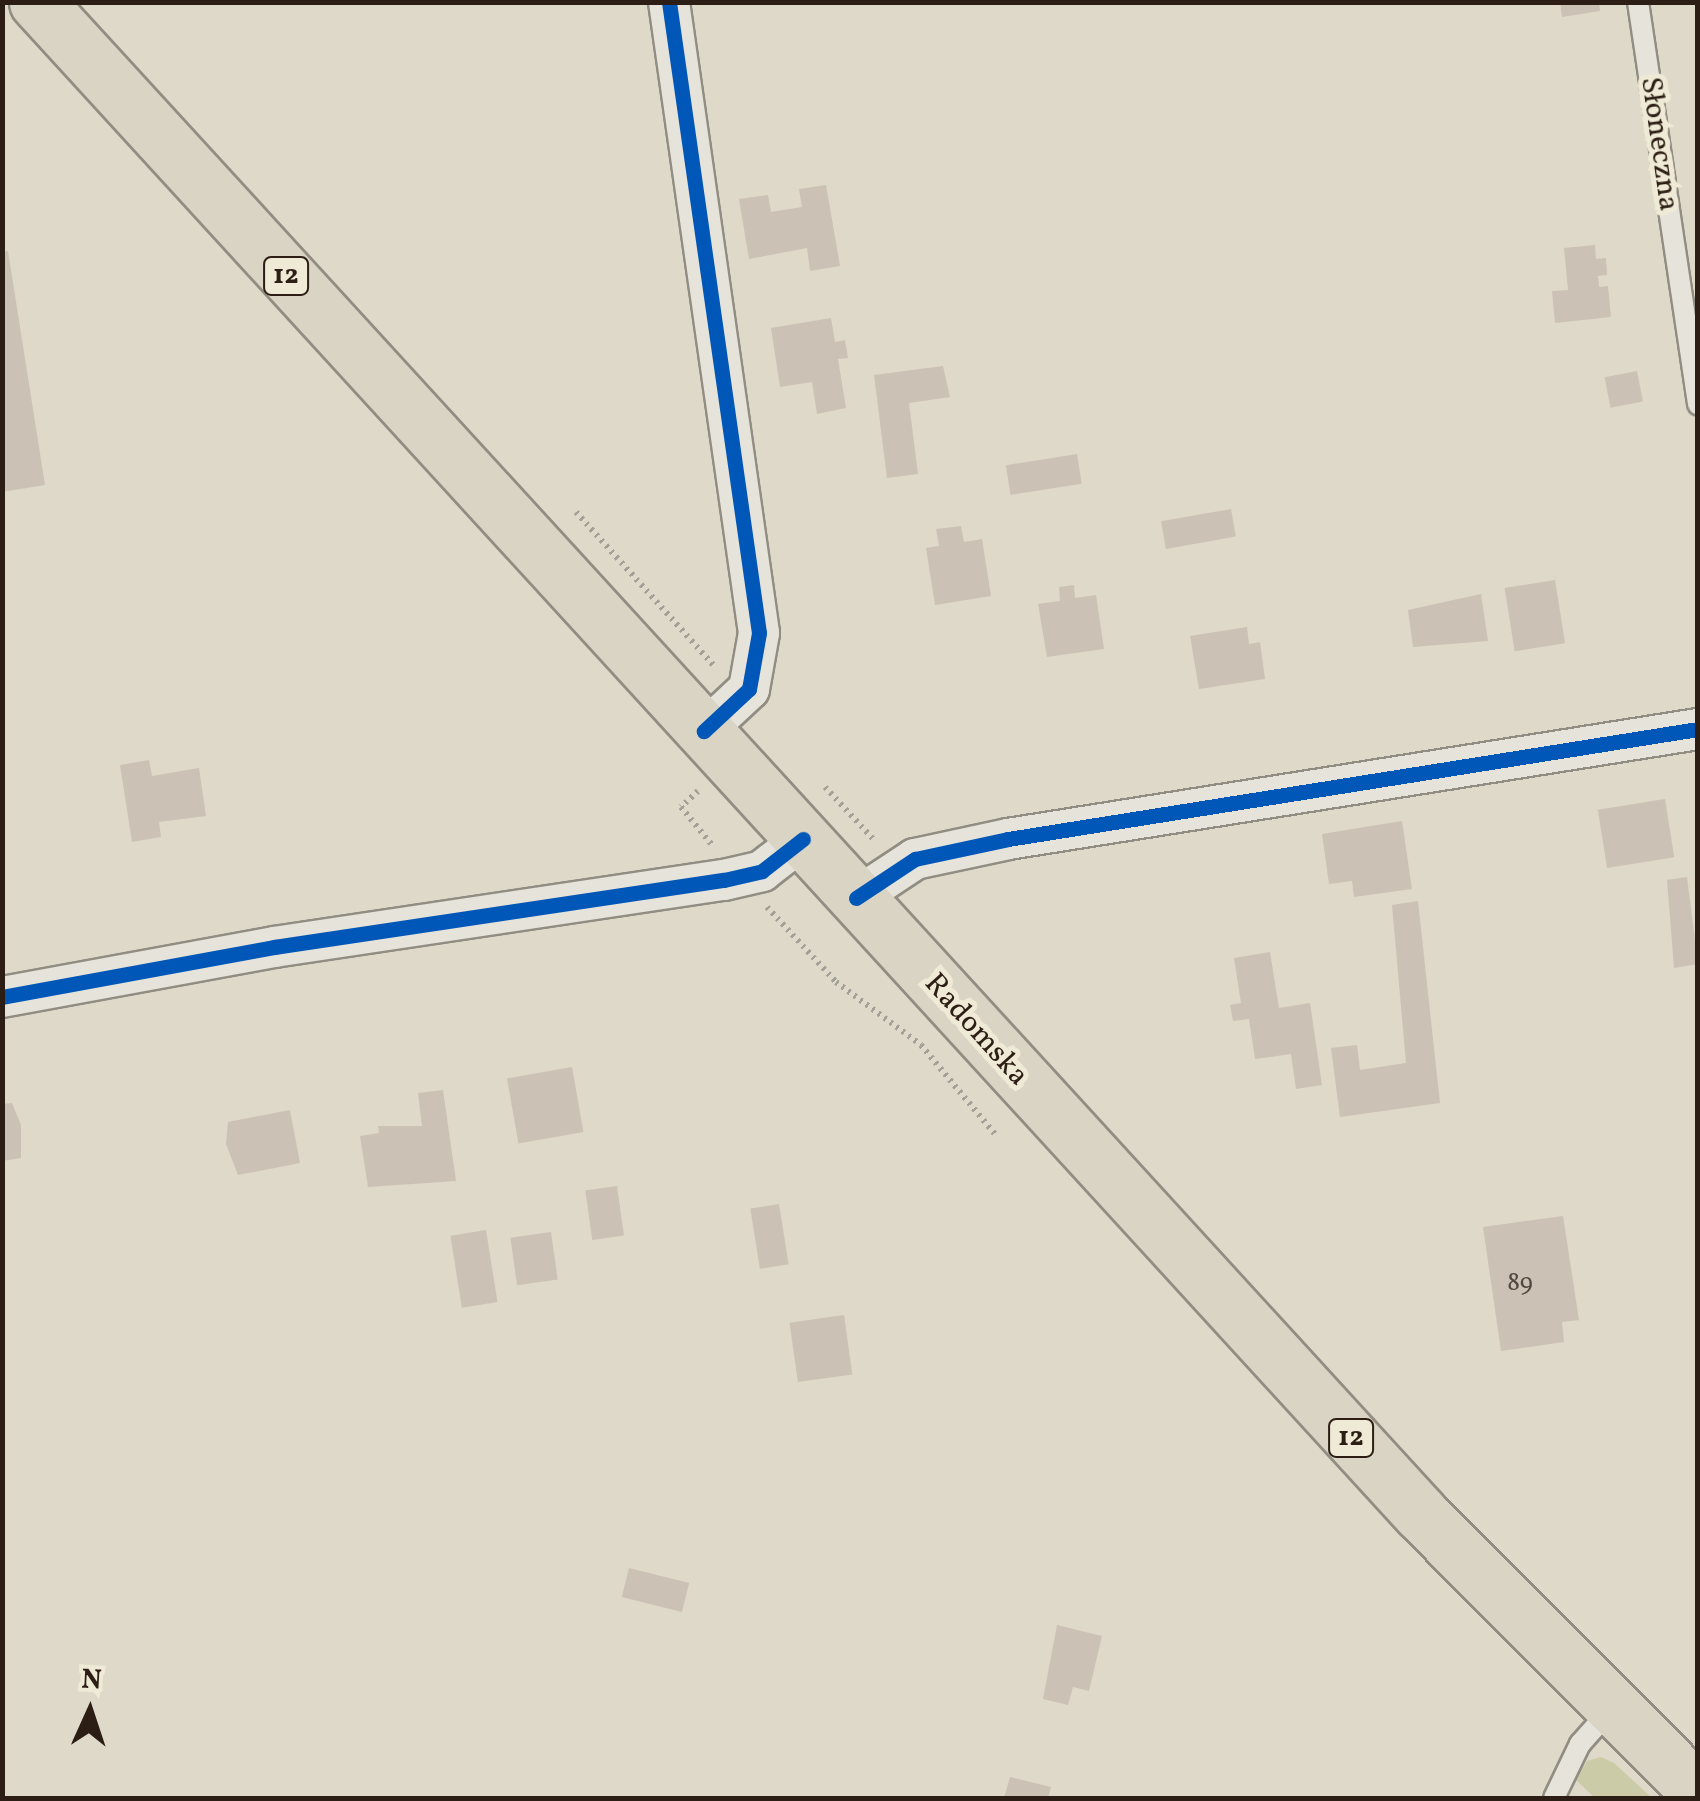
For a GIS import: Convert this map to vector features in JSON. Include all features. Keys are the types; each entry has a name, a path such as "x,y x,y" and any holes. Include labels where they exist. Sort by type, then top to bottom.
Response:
{"main road":[{"name":"12","path":"38,2 723,714 802,839 856,898"},
{"name":"Radomska","path":"856,898 1421,1514 1612,1708"},
{"name":"12","path":"1612,1708 1698,1792"}],"street":[{"path":"669,2 759,633 758,667 723,714"},
{"path":"856,898 915,859 1008,839 1698,729"},
{"path":"2,997 274,946 724,880 762,871 802,839"}],"lane":[{"name":"Słoneczna","path":"1638,2 1698,405"},
{"path":"1554,1798 1580,1744 1612,1708"}],"path":[{"path":"576,512 723,714"}],"green space":[{"path":"1601,1757 1614,1763 1652,1798 1595,1798 1576,1780 1587,1761"}],"building":[{"path":"1560,2 1599,2 1600,11 1562,17"},
{"path":"826,185 840,266 810,271 807,248 749,259 739,199 768,195 771,212 802,207 799,189"},
{"path":"1595,245 1596,259 1606,258 1607,275 1598,276 1599,287 1608,286 1611,317 1555,323 1552,291 1568,290 1564,248"},
{"path":"8,251 45,485 2,492 2,252"},
{"path":"831,318 835,342 845,340 848,358 838,359 846,408 817,414 812,382 780,387 771,328"},
{"path":"943,366 950,397 909,403 918,474 887,478 874,375"},
{"path":"1637,371 1643,401 1611,408 1605,377"},
{"path":"1077,454 1082,484 1011,495 1006,465"},
{"path":"1231,509 1236,537 1166,549 1161,521"},
{"path":"961,526 964,542 982,539 991,596 935,605 926,548 939,546 936,529"},
{"path":"1555,580 1565,643 1515,651 1505,588"},
{"path":"1074,585 1075,598 1096,595 1104,649 1047,657 1038,604 1060,601 1059,587"},
{"path":"1481,594 1488,641 1413,647 1408,610"},
{"path":"1247,627 1249,644 1260,642 1265,679 1199,689 1190,636"},
{"path":"149,760 152,776 199,768 206,816 159,822 161,837 132,842 120,765"},
{"path":"1665,799 1674,857 1607,868 1598,810"},
{"path":"1402,821 1412,889 1354,897 1352,881 1329,884 1322,834"},
{"path":"1687,877 1698,964 1674,968 1667,880"},
{"path":"1418,901 1440,1103 1340,1117 1331,1048 1357,1045 1360,1070 1406,1063 1392,905"},
{"path":"1270,952 1279,1008 1310,1003 1322,1085 1296,1089 1291,1054 1255,1059 1249,1019 1233,1021 1230,1005 1241,1003 1234,958"},
{"path":"572,1067 583,1132 518,1143 507,1078"},
{"path":"443,1090 456,1181 368,1187 360,1136 379,1133 378,1126 422,1126 418,1093"},
{"path":"12,1103 21,1125 21,1158 2,1161 2,1104"},
{"path":"290,1110 300,1163 238,1175 226,1144 228,1122"},
{"path":"617,1186 624,1236 592,1240 585,1190"},
{"path":"779,1204 789,1264 760,1269 750,1209"},
{"path":"1563,1216 1579,1320 1562,1322 1564,1342 1501,1351 1483,1227"},
{"path":"486,1230 497,1302 462,1308 450,1236"},
{"path":"551,1232 558,1280 517,1285 510,1238"},
{"path":"844,1315 852,1374 798,1382 790,1323"},
{"path":"629,1568 689,1583 682,1612 622,1597"},
{"path":"1057,1625 1102,1636 1089,1691 1073,1687 1068,1705 1043,1699"},
{"path":"1010,1777 1051,1787 1048,1798 1004,1798"}],"cycle path":[{"path":"669,2 759,633 749,689 704,731"},
{"path":"856,898 915,859 1008,839 1698,729"},
{"path":"2,997 274,947 724,880 762,871 803,839"}]}
